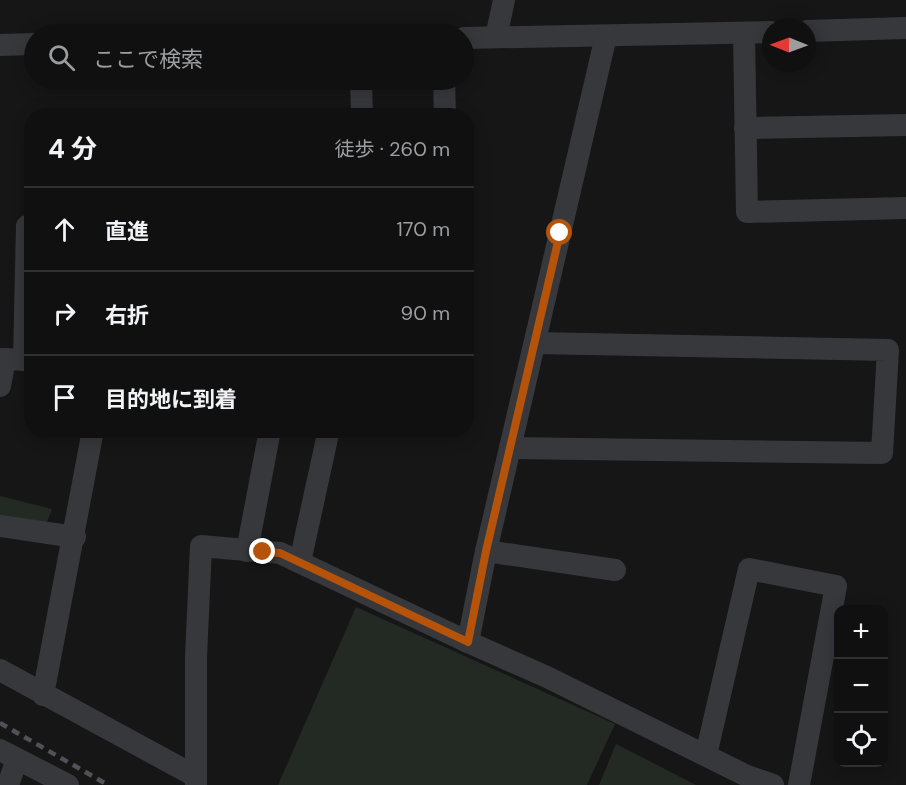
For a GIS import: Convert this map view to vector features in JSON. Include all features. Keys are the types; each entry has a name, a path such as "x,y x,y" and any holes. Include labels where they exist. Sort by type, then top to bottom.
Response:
{"street":[{"path":"496,37 504,0"},
{"path":"816,31 906,28"},
{"path":"474,38 762,32"},
{"path":"744,33 747,212 906,208"},
{"path":"468,642 486,551 606,36"},
{"path":"0,45 24,44"},
{"path":"362,90 362,108"},
{"path":"444,90 445,108"},
{"path":"745,128 906,125"},
{"path":"0,386 15,360 24,260"},
{"path":"510,448 882,453 888,350 535,343"},
{"path":"43,695 75,537 92,438"},
{"path":"247,551 268,438"},
{"path":"300,562 327,438"},
{"path":"0,526 75,537"},
{"path":"0,670 195,781 196,657 201,546 280,553 773,785"},
{"path":"486,551 615,570"},
{"path":"706,755 749,569 836,586 799,785"},
{"path":"8,785 9,755 68,785"}],"shaded area":[{"path":"0,496 52,509 43,532 0,526"},
{"path":"356,607 615,724 587,785 278,785"},
{"path":"616,744 696,785 599,785"}],"railway":[{"path":"0,723 108,785"}],"route":[{"path":"263,552 280,553 468,642 486,551 560,233"}]}
